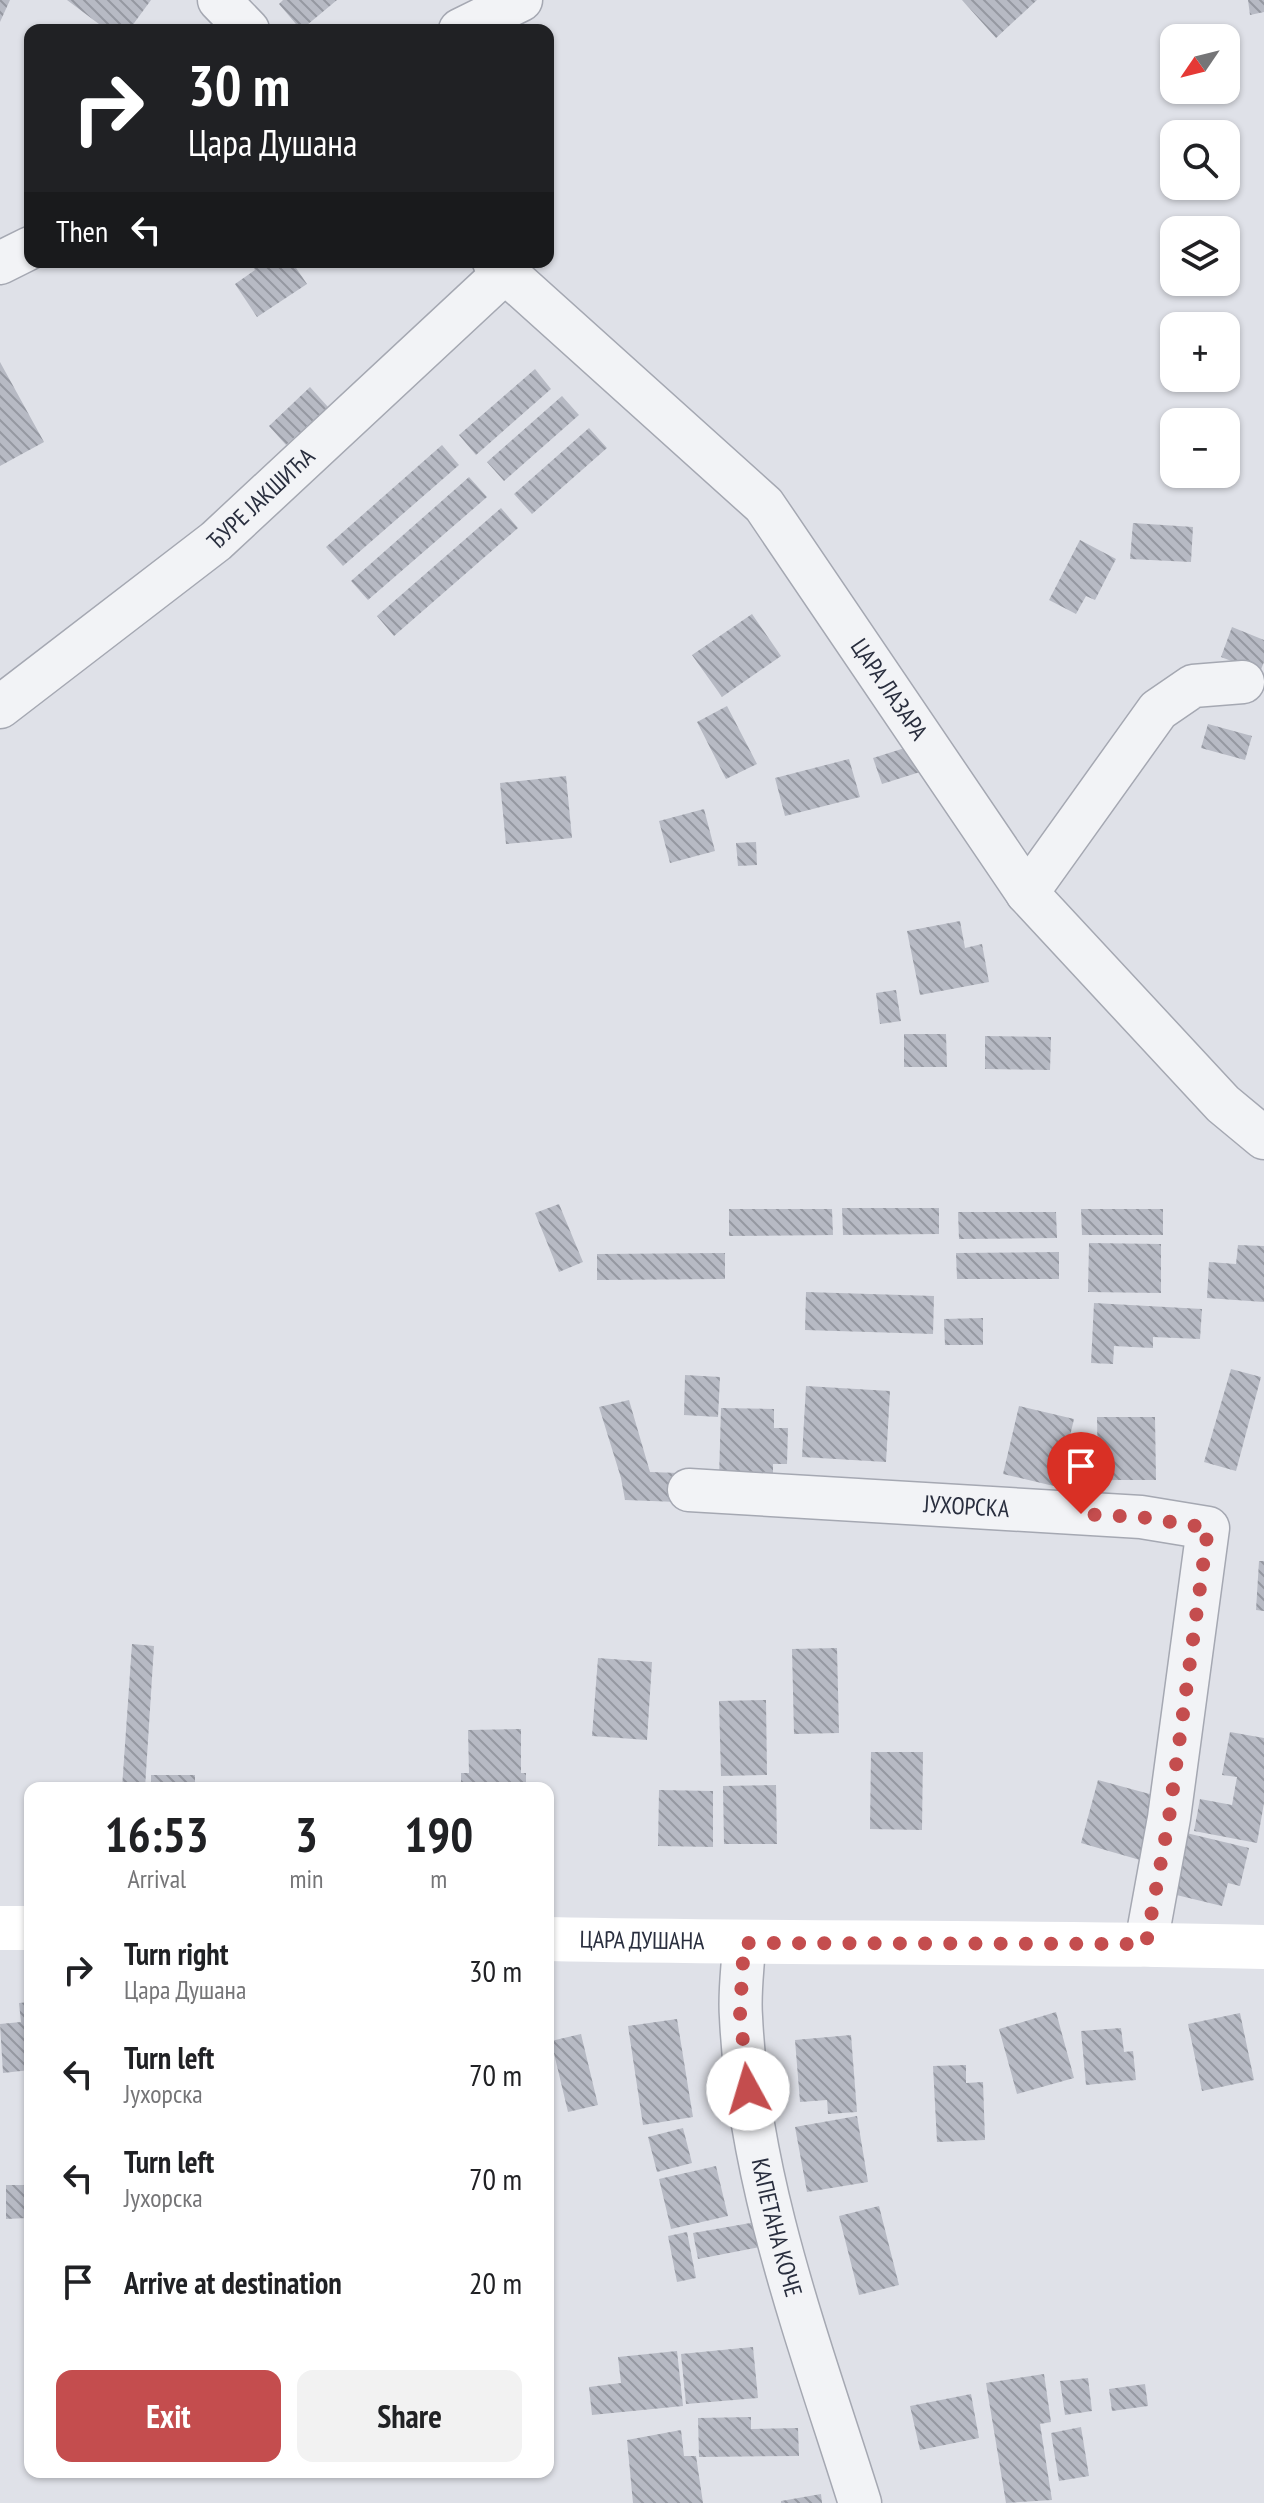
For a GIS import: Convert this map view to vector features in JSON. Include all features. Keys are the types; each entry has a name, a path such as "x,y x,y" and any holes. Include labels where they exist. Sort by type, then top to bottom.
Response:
{"main road":[{"path":"0,1928 24,1928"},
{"name":"ЦАРА ДУШАНА","path":"554,1939 1264,1947"}],"street":[{"path":"219,0 242,24"},
{"path":"472,24 521,0"},
{"path":"0,263 24,251"},
{"name":"ЂУРЕ ЈАКШИЋА","path":"0,707 216,541 499,268"},
{"name":"ЦАРА ЛАЗАРА","path":"501,268 764,505 1027,893 1223,1104 1264,1138"},
{"path":"1027,893 1158,710 1193,686 1243,682"},
{"name":"ЈУХОРСКА","path":"689,1490 1141,1517 1208,1528 1169,1818 1146,1944"},
{"name":"КАПЕТАНА КОЧЕ","path":"744,1943 740,2013 743,2053 764,2188 860,2503"}],"building":[{"path":"0,0 10,0 0,22"},
{"path":"67,0 151,0 133,24 99,24"},
{"path":"283,0 337,0 308,24 296,24 279,4"},
{"path":"962,0 1037,0 996,38"},
{"path":"1248,0 1264,0 1264,12 1250,15"},
{"path":"296,268 307,284 257,317 235,284 255,270"},
{"path":"0,362 44,442 0,466"},
{"path":"535,369 551,389 476,455 459,435"},
{"path":"310,387 328,407 286,445 269,426"},
{"path":"562,396 579,415 504,481 487,462"},
{"path":"589,428 607,448 532,514 514,494"},
{"path":"442,445 459,465 343,566 326,547"},
{"path":"469,477 487,497 368,600 351,581"},
{"path":"501,508 518,528 394,636 377,616"},
{"path":"1133,523 1193,527 1191,562 1130,559"},
{"path":"1080,540 1116,559 1095,600 1086,596 1076,614 1049,600"},
{"path":"752,614 781,656 722,697 692,655"},
{"path":"1232,627 1264,640 1264,662 1260,672 1221,657"},
{"path":"727,706 757,764 726,779 697,722"},
{"path":"1208,724 1252,736 1245,760 1201,748"},
{"path":"911,746 920,772 882,784 873,758"},
{"path":"849,759 860,797 785,816 775,778"},
{"path":"566,776 572,838 506,844 500,783"},
{"path":"704,809 715,851 670,863 659,821"},
{"path":"756,842 757,865 738,866 736,843"},
{"path":"960,921 965,948 982,944 989,982 920,995 907,931"},
{"path":"896,990 901,1021 880,1024 876,993"},
{"path":"904,1034 946,1034 947,1067 904,1067"},
{"path":"985,1036 1051,1037 1050,1070 985,1069"},
{"path":"559,1204 583,1262 559,1272 535,1213"},
{"path":"842,1208 939,1208 939,1234 843,1235"},
{"path":"729,1209 832,1209 833,1235 729,1236"},
{"path":"1081,1209 1163,1209 1163,1235 1082,1235"},
{"path":"958,1212 1056,1212 1057,1238 959,1239"},
{"path":"1089,1243 1161,1244 1161,1293 1088,1292"},
{"path":"1238,1245 1264,1246 1264,1302 1207,1298 1209,1262 1236,1264"},
{"path":"1059,1252 1059,1279 957,1279 956,1253"},
{"path":"725,1253 725,1279 597,1280 597,1254"},
{"path":"806,1292 934,1296 933,1334 805,1330"},
{"path":"1094,1303 1202,1309 1200,1339 1153,1337 1153,1348 1114,1346 1113,1364 1091,1363"},
{"path":"983,1318 983,1345 945,1345 944,1319"},
{"path":"1231,1369 1261,1377 1236,1471 1204,1462"},
{"path":"685,1375 720,1377 718,1417 684,1415"},
{"path":"806,1386 890,1391 886,1462 802,1457"},
{"path":"629,1400 650,1472 679,1473 678,1502 625,1500 599,1407"},
{"path":"1019,1406 1074,1419 1058,1487 1003,1474"},
{"path":"721,1408 774,1409 774,1428 788,1428 787,1464 773,1464 773,1481 719,1479"},
{"path":"1097,1417 1155,1417 1156,1480 1098,1480"},
{"path":"1259,1561 1264,1561 1264,1611 1256,1610"},
{"path":"132,1644 154,1646 145,1782 122,1782"},
{"path":"837,1648 839,1733 794,1734 792,1649"},
{"path":"598,1658 652,1662 647,1740 592,1736"},
{"path":"766,1700 767,1775 721,1776 719,1701"},
{"path":"521,1729 521,1773 526,1773 526,1782 461,1782 461,1773 469,1773 468,1730"},
{"path":"1230,1732 1264,1738 1264,1803 1257,1843 1194,1831 1200,1799 1232,1805 1237,1777 1222,1775"},
{"path":"871,1752 923,1752 922,1830 870,1829"},
{"path":"151,1775 195,1775 195,1782 151,1782"},
{"path":"1098,1780 1157,1796 1140,1860 1081,1843"},
{"path":"776,1785 777,1844 724,1844 723,1786"},
{"path":"659,1790 713,1791 713,1847 658,1846"},
{"path":"1178,1831 1249,1848 1240,1886 1228,1883 1222,1906 1164,1892"},
{"path":"19,2003 24,2003 24,2071 3,2073 0,2024 21,2022"},
{"path":"1056,2012 1074,2078 1017,2094 999,2029"},
{"path":"1240,2013 1254,2080 1202,2091 1188,2024"},
{"path":"677,2019 693,2117 643,2125 628,2026"},
{"path":"1121,2028 1124,2052 1133,2051 1136,2080 1086,2085 1081,2031"},
{"path":"581,2034 598,2105 568,2112 554,2054 554,2040"},
{"path":"851,2035 857,2112 828,2114 827,2100 800,2102 795,2040"},
{"path":"966,2065 966,2083 983,2082 985,2140 937,2142 933,2066"},
{"path":"857,2116 868,2182 807,2192 795,2127"},
{"path":"683,2128 692,2163 657,2172 648,2137"},
{"path":"716,2166 728,2216 671,2229 659,2179"},
{"path":"6,2185 24,2185 24,2218 6,2219"},
{"path":"879,2206 899,2285 859,2295 839,2216"},
{"path":"756,2222 760,2247 698,2259 693,2233"},
{"path":"687,2232 696,2278 677,2282 668,2236"},
{"path":"753,2347 758,2398 686,2404 681,2354"},
{"path":"677,2351 683,2406 592,2415 589,2387 621,2383 618,2357"},
{"path":"1044,2374 1051,2422 1040,2424 1052,2500 1006,2503 986,2383"},
{"path":"1088,2378 1092,2411 1065,2415 1060,2381"},
{"path":"1145,2384 1148,2406 1112,2411 1109,2389"},
{"path":"971,2394 979,2438 920,2450 910,2406"},
{"path":"751,2417 751,2429 798,2428 799,2456 699,2457 698,2418"},
{"path":"1081,2427 1089,2476 1059,2481 1051,2433"},
{"path":"681,2430 684,2456 696,2456 703,2503 633,2503 627,2440"},
{"path":"821,2494 822,2503 781,2503 781,2501"}],"route":[{"path":"748,2089 740,2013 744,1943 1146,1944 1169,1818 1208,1528 1141,1517 1081,1514"}]}
